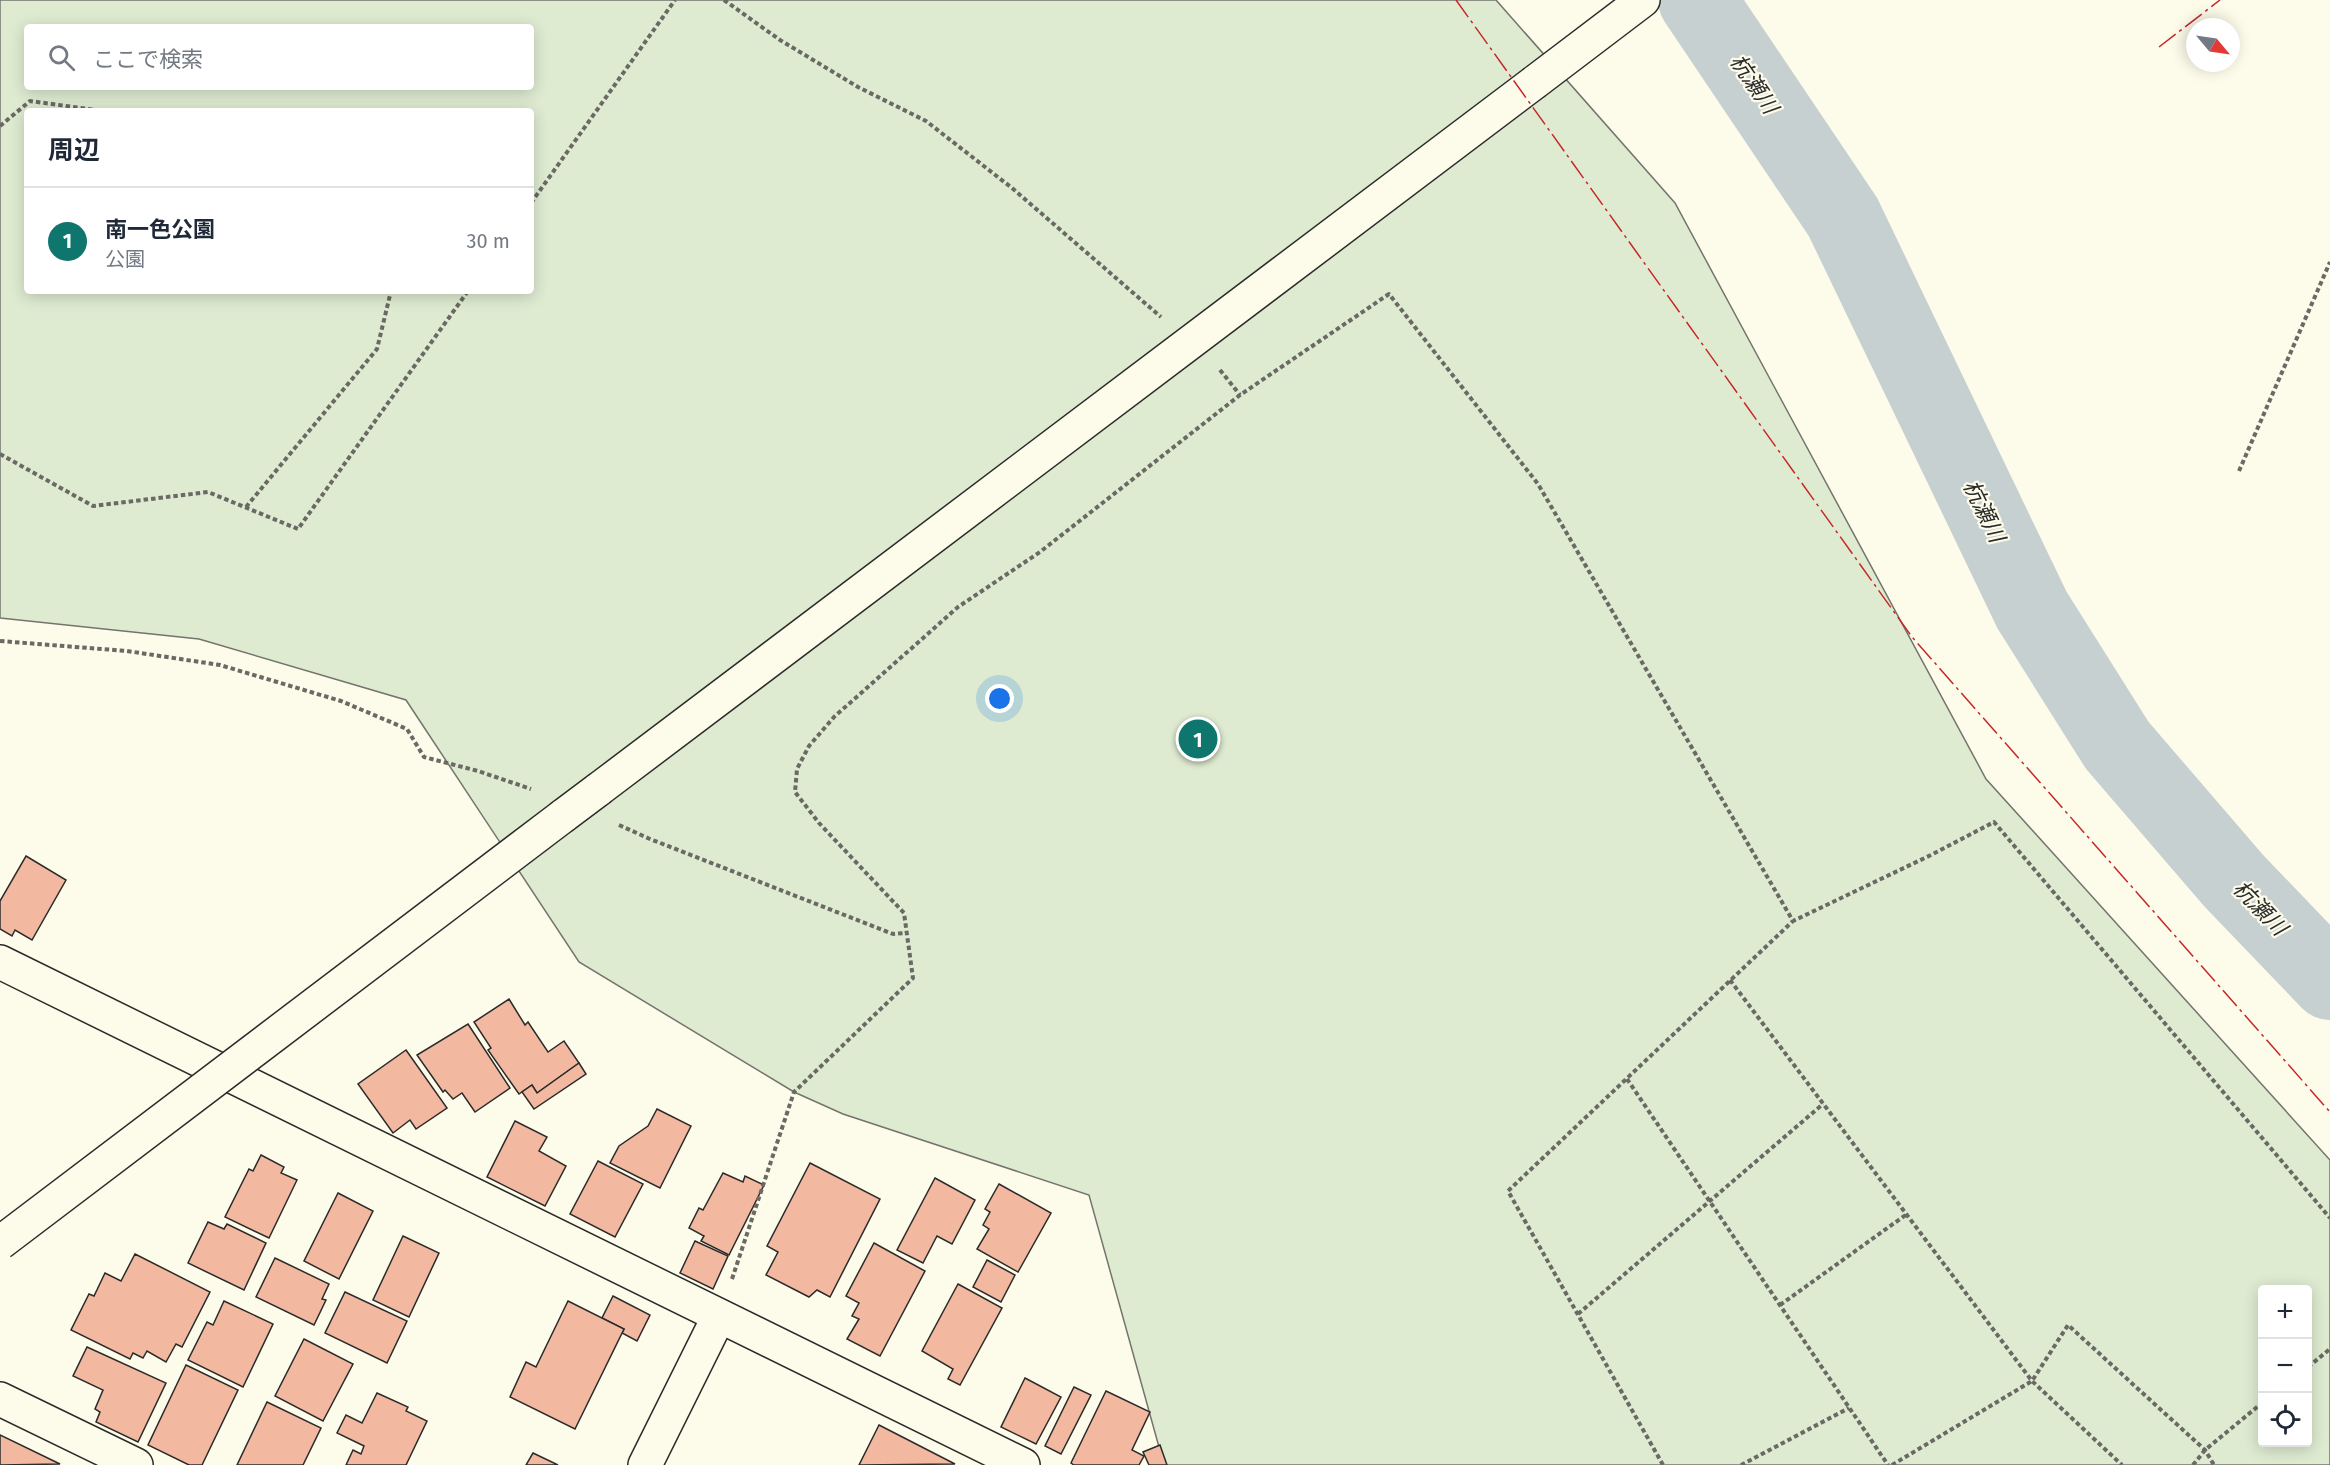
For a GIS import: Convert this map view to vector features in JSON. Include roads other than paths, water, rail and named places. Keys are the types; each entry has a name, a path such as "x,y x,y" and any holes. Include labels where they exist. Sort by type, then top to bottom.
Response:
{"street":[{"path":"0,1243 1643,0"},
{"path":"0,962 1023,1465"},
{"path":"645,1465 719,1316"},
{"path":"0,1399 136,1465"}],"waterway":[{"name":"杭瀬川","path":"1697,0 1843,217 2032,610 2117,745 2234,881 2330,981"}],"place":[{"name":"南一色公園","path":"1198,739"}]}
